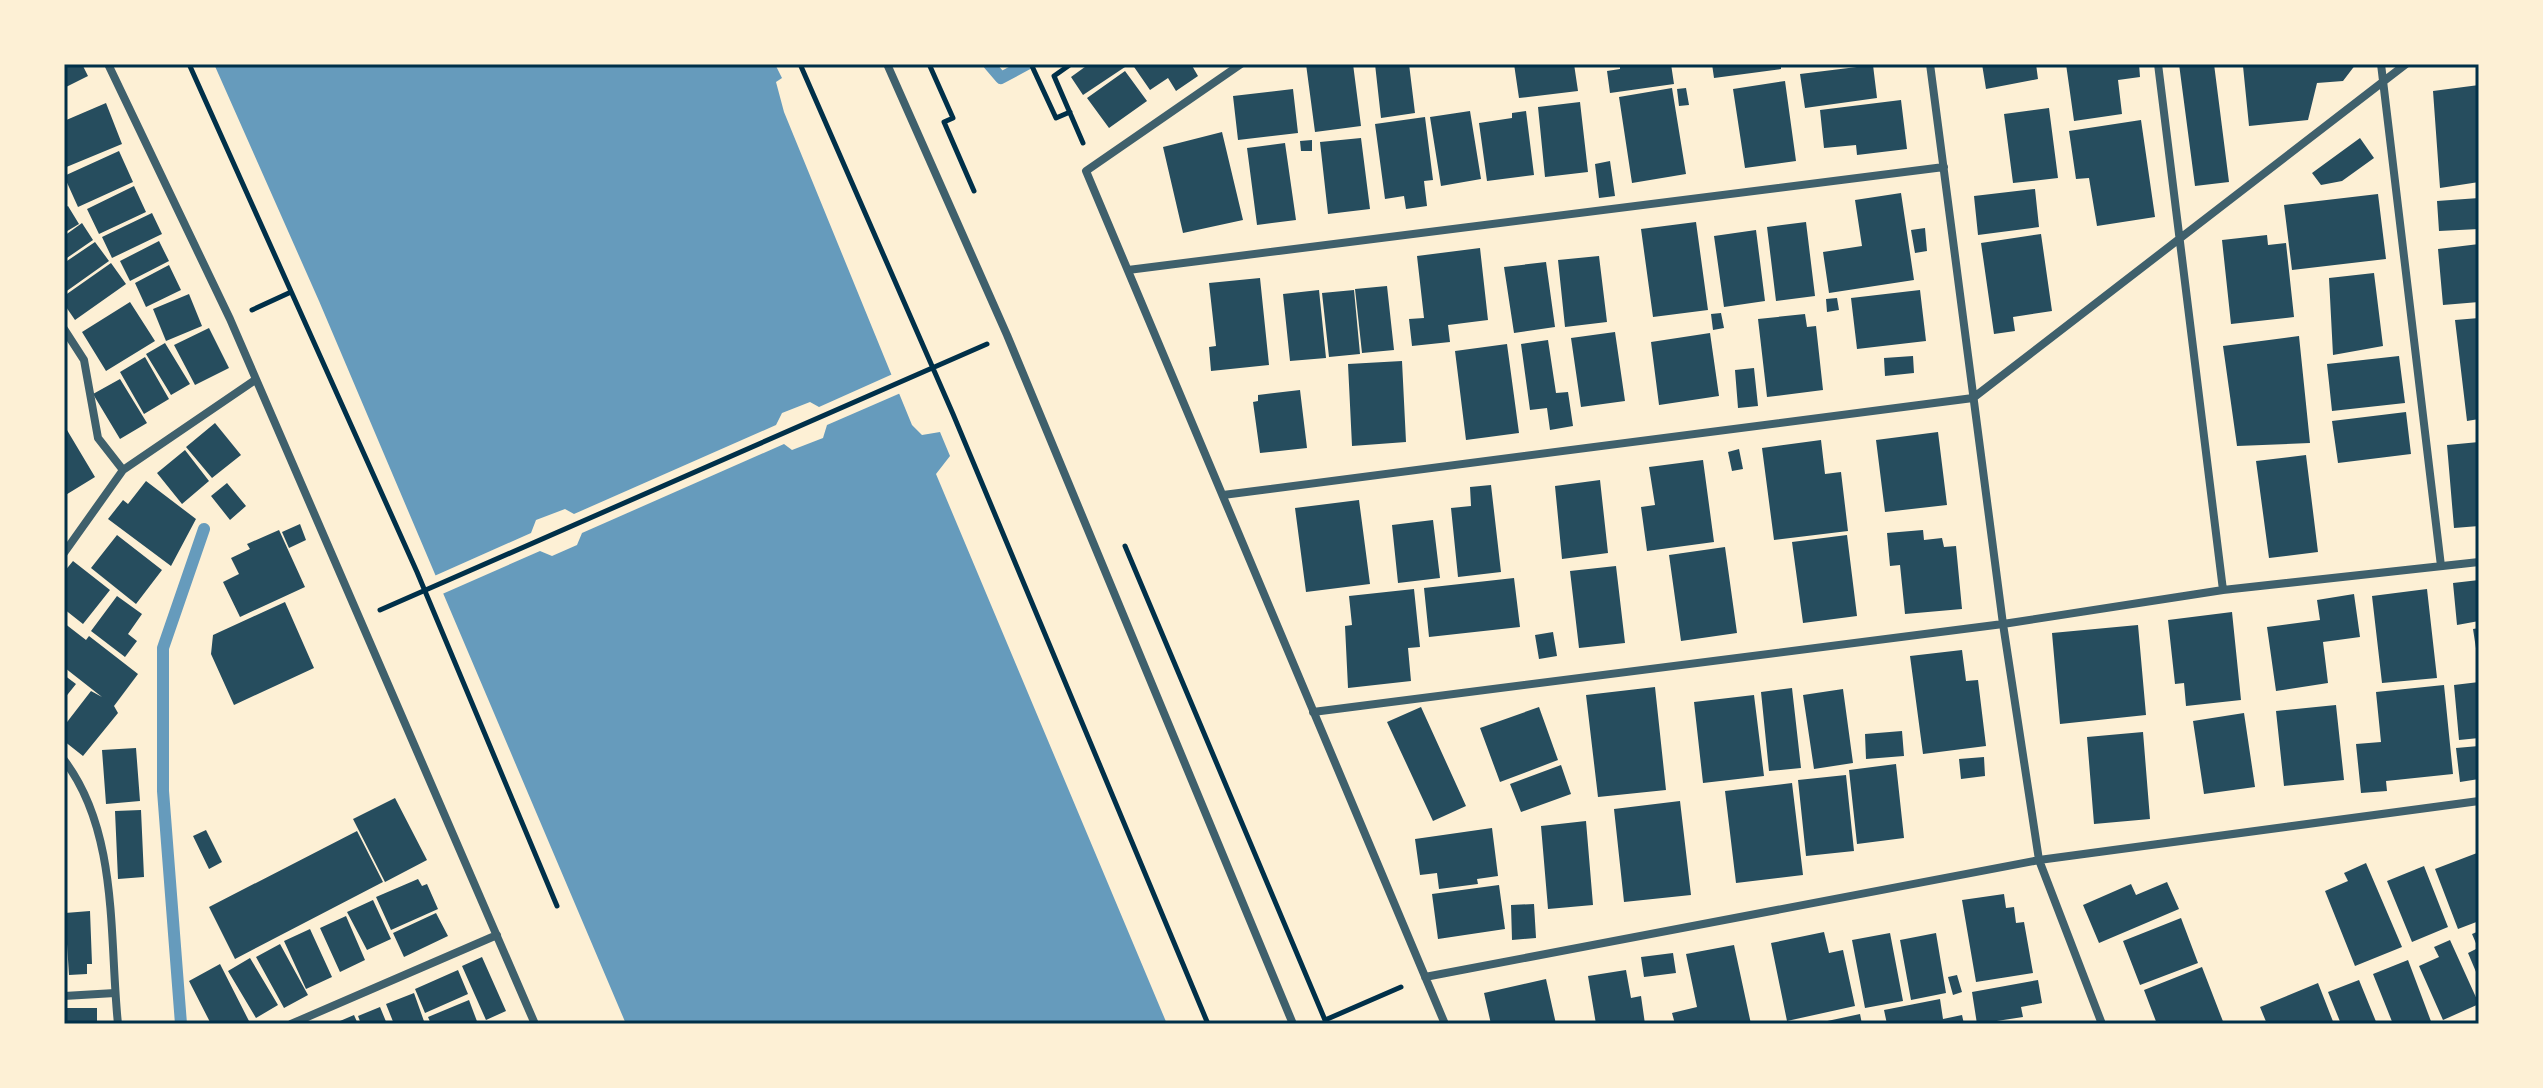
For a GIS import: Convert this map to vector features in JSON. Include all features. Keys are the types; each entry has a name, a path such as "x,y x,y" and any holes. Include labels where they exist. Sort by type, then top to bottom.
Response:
{"street":[{"path":"108,64 230,319 535,1024"},
{"path":"887,64 1007,335 1293,1024"},
{"path":"1241,64 1086,171 1445,1024"},
{"path":"1930,64 2003,624 2039,860 2102,1024"},
{"path":"2158,64 2177,241 2223,590"},
{"path":"2381,64 2441,566"},
{"path":"1223,495 1973,398 2406,64"},
{"path":"1128,270 1944,167"},
{"path":"64,329 84,360 98,438 123,470"},
{"path":"64,553 123,470 255,380"},
{"path":"1313,712 2003,624 2223,590 2479,562"},
{"path":"64,760 84,792 109,888 118,1024"},
{"path":"1425,977 2039,860 2479,801"},
{"path":"291,1024 497,935"},
{"path":"64,996 115,993"}],"path":[{"path":"189,64 417,572 557,906"},
{"path":"800,64 953,414 1208,1024"},
{"path":"929,64 953,118 944,122 976,194"},
{"path":"1031,64 1056,118 1070,112"},
{"path":"1071,64 1054,76 1093,165"},
{"path":"230,319 291,292"},
{"path":"370,614 992,342"},
{"path":"1124,542 1325,1020 1401,987"}],"water":[{"path":"214,64 775,64 782,78 776,82 784,112 912,425 922,435 940,432 950,456 936,474 1167,1024 626,1024 319,301"}],"pier":[{"path":"895,373 903,392 827,425 823,438 792,450 784,444 582,533 577,545 552,556 540,551 440,595 432,577 531,533 536,520 565,509 574,514 776,425 782,413 810,402 819,407"}],"building":[{"path":"64,64 82,64 88,76 64,88"},
{"path":"1089,64 1123,64 1125,67 1083,95 1071,77"},
{"path":"1132,64 1191,64 1198,76 1176,91 1168,78 1150,90"},
{"path":"1306,64 1353,64 1361,126 1315,132"},
{"path":"1375,64 1409,64 1415,113 1381,118"},
{"path":"1514,64 1574,64 1578,91 1519,98"},
{"path":"1620,64 1671,64 1674,84 1610,93 1607,71 1620,69"},
{"path":"1712,64 1781,64 1781,69 1714,78"},
{"path":"1982,64 2036,64 2038,79 1986,89"},
{"path":"2066,64 2139,64 2140,77 2118,80 2122,114 2074,121"},
{"path":"2179,64 2214,64 2229,182 2195,186"},
{"path":"2356,64 2343,81 2317,83 2308,120 2249,126 2243,66"},
{"path":"1873,65 1877,98 1805,108 1800,74"},
{"path":"1125,71 1147,101 1109,128 1087,98"},
{"path":"1785,81 1796,161 1745,168 1733,89"},
{"path":"2479,85 2479,182 2440,188 2433,91"},
{"path":"1672,88 1686,174 1632,183 1619,97"},
{"path":"1686,88 1689,105 1679,106 1677,89"},
{"path":"1293,89 1298,133 1238,140 1233,96"},
{"path":"1901,100 1907,149 1857,155 1856,145 1824,148 1820,110"},
{"path":"1580,102 1588,172 1545,177 1538,107"},
{"path":"106,103 122,144 64,168 64,121"},
{"path":"2049,108 2058,178 2013,183 2004,114"},
{"path":"1470,111 1481,179 1441,186 1430,117"},
{"path":"1526,111 1534,175 1487,181 1479,123 1512,118 1512,113"},
{"path":"1425,117 1433,180 1424,181 1427,206 1406,209 1404,196 1385,199 1375,124"},
{"path":"2141,120 2155,217 2097,226 2089,178 2076,179 2069,131"},
{"path":"1222,132 1243,220 1183,233 1163,147"},
{"path":"1361,138 1370,209 1328,214 1320,142"},
{"path":"2360,138 2374,158 2342,181 2321,185 2312,173"},
{"path":"1312,140 1312,151 1301,151 1300,141"},
{"path":"1285,143 1296,220 1257,225 1247,148"},
{"path":"119,151 133,182 78,207 64,176"},
{"path":"1610,161 1615,196 1599,198 1595,164"},
{"path":"134,186 146,212 99,234 87,209"},
{"path":"2035,189 2039,227 1978,235 1974,196"},
{"path":"1901,193 1914,280 1829,293 1823,252 1862,246 1855,200"},
{"path":"2378,194 2386,259 2292,270 2284,205"},
{"path":"2479,198 2479,229 2439,231 2437,201"},
{"path":"68,206 79,224 64,233 64,208"},
{"path":"152,213 162,234 112,258 102,237"},
{"path":"1696,222 1708,310 1653,317 1641,229"},
{"path":"1806,222 1815,296 1776,301 1767,227"},
{"path":"82,223 93,240 64,260 64,236"},
{"path":"1925,228 1927,251 1915,253 1911,230"},
{"path":"1756,230 1765,301 1724,307 1714,236"},
{"path":"2041,234 2052,311 2013,317 2015,331 1994,334 1981,243"},
{"path":"2267,235 2268,245 2286,243 2294,317 2231,324 2222,240"},
{"path":"159,241 169,261 130,281 120,261"},
{"path":"95,242 109,261 64,293 64,263"},
{"path":"2479,244 2479,302 2443,305 2438,249"},
{"path":"1480,248 1488,320 1448,325 1450,342 1412,346 1409,319 1424,318 1417,256"},
{"path":"1599,256 1607,322 1565,327 1558,260"},
{"path":"1546,262 1555,327 1514,333 1504,267"},
{"path":"111,263 126,284 75,320 64,304 64,296"},
{"path":"169,265 181,290 146,307 135,283"},
{"path":"2374,273 2383,346 2333,355 2329,278"},
{"path":"1260,278 1269,365 1211,371 1209,347 1216,346 1209,283"},
{"path":"1387,286 1394,350 1362,353 1355,289"},
{"path":"1319,290 1326,358 1290,361 1283,294"},
{"path":"1354,290 1360,354 1329,357 1322,293"},
{"path":"1920,290 1926,341 1857,349 1851,298"},
{"path":"189,294 202,326 166,341 153,309"},
{"path":"1837,298 1839,310 1827,312 1826,299"},
{"path":"130,302 155,341 106,371 82,332"},
{"path":"1721,313 1724,328 1713,330 1711,314"},
{"path":"1805,314 1807,327 1816,326 1823,390 1767,397 1758,319"},
{"path":"2479,318 2479,419 2467,421 2455,320"},
{"path":"209,328 229,368 195,385 174,345"},
{"path":"1615,332 1625,401 1581,407 1571,338"},
{"path":"1710,333 1719,396 1659,405 1651,342"},
{"path":"2299,336 2310,443 2237,446 2223,346"},
{"path":"1548,340 1556,393 1568,392 1573,426 1550,430 1547,408 1530,410 1521,344"},
{"path":"165,343 190,384 171,395 146,354"},
{"path":"1507,344 1519,433 1466,440 1455,351"},
{"path":"1913,356 1914,373 1885,376 1884,358"},
{"path":"2399,356 2405,403 2332,411 2327,364"},
{"path":"145,357 169,399 144,414 120,372"},
{"path":"1402,361 1406,442 1352,446 1348,364"},
{"path":"1754,368 1758,406 1738,408 1735,370"},
{"path":"120,379 147,423 120,439 93,394"},
{"path":"1300,390 1307,448 1260,453 1253,402 1258,401 1258,395"},
{"path":"2406,412 2411,454 2338,463 2332,421"},
{"path":"215,423 241,455 212,478 186,447"},
{"path":"64,425 95,477 64,496"},
{"path":"1938,432 1947,505 1885,512 1876,440"},
{"path":"1821,440 1825,474 1841,472 1848,531 1774,540 1762,448"},
{"path":"2479,442 2479,526 2454,528 2447,445"},
{"path":"1739,449 1743,469 1732,471 1728,452"},
{"path":"185,450 209,481 182,504 157,473"},
{"path":"2306,455 2318,552 2269,558 2256,461"},
{"path":"1703,460 1714,542 1647,551 1641,507 1655,505 1649,467"},
{"path":"1600,480 1608,553 1562,559 1555,486"},
{"path":"146,481 196,519 171,566 108,519 123,500 128,504"},
{"path":"227,483 246,506 230,520 211,496"},
{"path":"1491,485 1501,572 1458,577 1451,508 1471,506 1470,487"},
{"path":"1359,500 1370,584 1306,592 1295,508"},
{"path":"1433,520 1440,578 1398,583 1392,525"},
{"path":"300,524 306,540 289,548 282,532"},
{"path":"279,530 305,587 240,617 223,582 239,574 231,558 250,549 247,544"},
{"path":"1923,530 1924,540 1942,538 1944,547 1956,546 1962,609 1905,614 1900,565 1890,566 1887,533"},
{"path":"117,535 162,570 136,604 91,568"},
{"path":"1847,535 1857,616 1803,623 1792,542"},
{"path":"1725,547 1737,633 1681,641 1669,555"},
{"path":"73,561 110,590 83,624 64,609 64,572"},
{"path":"1616,566 1625,643 1579,648 1570,571"},
{"path":"1514,578 1520,627 1429,637 1424,588"},
{"path":"2479,580 2479,621 2457,625 2453,583"},
{"path":"1414,589 1420,647 1408,648 1411,681 1348,688 1345,626 1352,625 1349,596"},
{"path":"2427,589 2437,678 2382,683 2372,596"},
{"path":"2354,594 2360,637 2323,642 2328,683 2276,691 2267,627 2320,620 2317,600"},
{"path":"117,596 142,614 128,634 137,641 125,657 91,631"},
{"path":"285,602 314,668 234,705 211,654 213,635"},
{"path":"2232,612 2241,700 2186,706 2184,683 2175,684 2168,620"},
{"path":"64,623 86,640 89,636 138,674 114,706 118,713 83,756 64,741 64,726 91,691 102,697 65,668"},
{"path":"2138,625 2146,715 2060,724 2052,633"},
{"path":"2479,628 2479,655 2477,655 2473,629"},
{"path":"1553,632 1557,656 1539,659 1535,635"},
{"path":"1962,650 1966,681 1978,680 1986,746 1923,754 1910,656"},
{"path":"64,675 76,684 64,699"},
{"path":"2479,682 2479,738 2459,740 2454,685"},
{"path":"2444,685 2453,774 2386,781 2387,791 2361,793 2356,744 2381,742 2376,692"},
{"path":"1655,687 1666,790 1598,797 1586,695"},
{"path":"1792,688 1801,768 1769,771 1761,692"},
{"path":"1843,689 1853,763 1814,769 1803,695"},
{"path":"1754,695 1764,776 1703,783 1694,702"},
{"path":"2336,705 2344,780 2284,786 2276,711"},
{"path":"1421,707 1466,806 1433,821 1387,722"},
{"path":"1539,707 1558,760 1500,782 1480,728"},
{"path":"2244,713 2255,787 2204,794 2193,721"},
{"path":"1902,731 1904,756 1866,759 1865,734"},
{"path":"2143,732 2150,819 2094,824 2087,737"},
{"path":"2479,746 2479,779 2460,782 2456,748"},
{"path":"136,748 140,801 106,804 102,750"},
{"path":"1984,757 1985,776 1961,779 1959,759"},
{"path":"1896,764 1904,838 1857,844 1849,770"},
{"path":"1561,765 1571,794 1521,812 1510,784"},
{"path":"1846,775 1854,851 1806,856 1798,780"},
{"path":"1792,783 1803,875 1736,883 1725,791"},
{"path":"395,798 427,860 385,882 353,819"},
{"path":"1680,801 1691,895 1624,902 1614,809"},
{"path":"141,810 144,877 118,879 115,811"},
{"path":"1586,821 1593,905 1548,909 1541,826"},
{"path":"1492,828 1498,876 1477,879 1478,884 1439,889 1437,873 1420,875 1415,839"},
{"path":"206,830 222,862 209,869 193,836"},
{"path":"357,831 383,882 235,959 209,907"},
{"path":"2477,853 2479,921 2458,929 2435,869"},
{"path":"2366,863 2402,947 2355,966 2325,891 2348,881 2344,873"},
{"path":"2424,866 2448,927 2412,942 2387,881"},
{"path":"418,879 422,886 427,884 438,909 391,930 376,897"},
{"path":"2167,882 2179,909 2099,943 2083,905 2131,884 2136,895"},
{"path":"1499,885 1505,929 1438,939 1432,894"},
{"path":"2004,894 2006,908 2014,907 2016,923 2024,922 2033,973 1976,982 1962,900"},
{"path":"373,900 391,939 367,950 347,912"},
{"path":"1534,904 1536,938 1512,940 1511,905"},
{"path":"90,911 92,964 87,964 87,974 69,975 65,913"},
{"path":"436,913 448,936 404,957 393,933"},
{"path":"346,916 365,960 340,972 320,928"},
{"path":"2181,918 2198,963 2140,985 2123,941"},
{"path":"310,929 332,977 306,989 284,941"},
{"path":"2479,931 2479,979 2468,953 2478,948 2472,934"},
{"path":"1824,932 1829,953 1843,950 1855,1006 1787,1021 1771,943"},
{"path":"1890,933 1903,1001 1865,1008 1852,940"},
{"path":"1936,933 1946,993 1911,1000 1900,940"},
{"path":"2450,940 2479,1004 2443,1020 2419,966 2439,957 2434,947"},
{"path":"280,944 308,995 284,1008 256,957"},
{"path":"1734,945 1751,1024 1675,1024 1672,1013 1697,1007 1686,954"},
{"path":"1673,953 1676,973 1644,977 1641,957"},
{"path":"482,957 506,1011 486,1020 462,966"},
{"path":"250,958 278,1005 256,1018 228,971"},
{"path":"2408,960 2432,1024 2393,1024 2373,974"},
{"path":"220,964 248,1024 211,1024 189,981"},
{"path":"2202,967 2224,1024 2157,1024 2144,990"},
{"path":"458,970 468,994 425,1013 415,989"},
{"path":"1626,970 1631,998 1641,996 1645,1024 1596,1024 1588,976"},
{"path":"1957,975 1962,992 1953,995 1948,977"},
{"path":"1546,979 1556,1024 1491,1024 1484,993"},
{"path":"2038,980 2042,1003 2021,1007 2023,1017 1977,1024 1972,992"},
{"path":"2359,980 2377,1024 2341,1024 2328,992"},
{"path":"2318,983 2334,1024 2267,1024 2260,1007"},
{"path":"414,993 425,1024 394,1024 386,1004"},
{"path":"1940,999 1943,1019 1962,1015 1964,1024 1887,1024 1884,1010"},
{"path":"469,1000 478,1024 431,1024 428,1017"},
{"path":"380,1007 387,1024 361,1024 358,1016"},
{"path":"64,1008 97,1008 97,1024 64,1024"},
{"path":"1860,1014 1862,1024 1818,1024 1818,1023"},
{"path":"354,1015 358,1024 333,1024"}],"waterway":[{"path":"989,64 1001,78 1027,64"},
{"path":"181,1024 163,791 163,648 204,529"}]}
